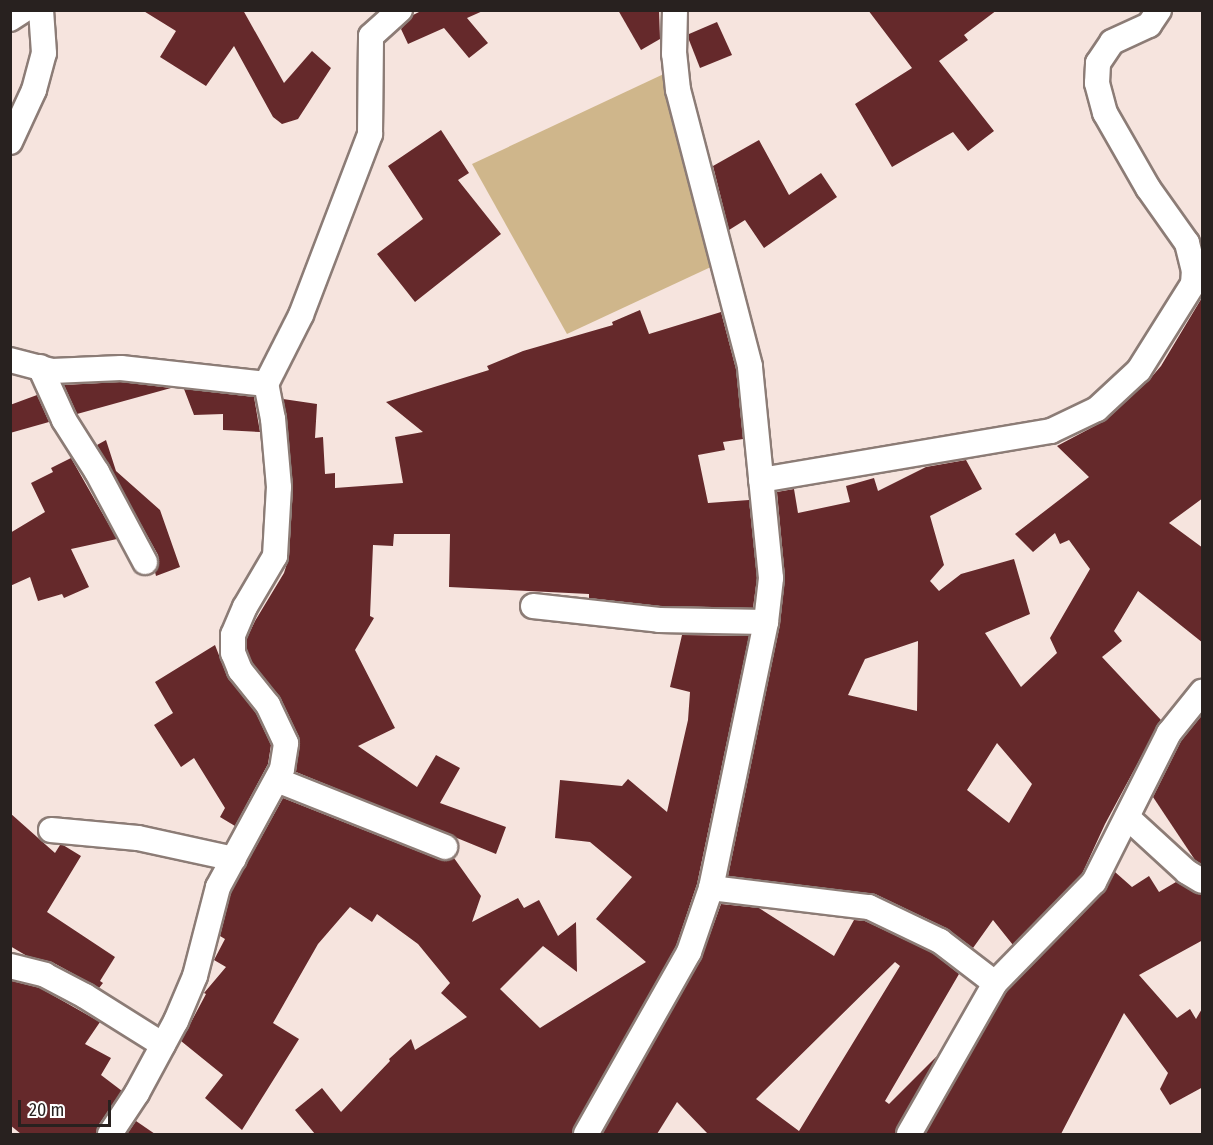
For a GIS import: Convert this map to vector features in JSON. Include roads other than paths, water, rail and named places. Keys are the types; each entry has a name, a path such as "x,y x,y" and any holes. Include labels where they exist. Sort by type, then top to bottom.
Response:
{"street":[{"path":"10,19 24,10"},
{"path":"10,142 34,90 44,53 41,10"},
{"path":"110,1134 138,1093 163,1045 195,976 212,903 278,780 286,743 268,705 240,670 233,653 232,635 244,608 275,556 279,487 273,419 266,384 306,305 370,134 370,36 400,10"},
{"path":"586,1134 689,952 711,888 766,622 771,578 750,366 678,90 674,54 675,10"},
{"path":"761,480 1051,431 1097,409 1139,370 1193,284 1194,271 1187,243 1148,188 1105,114 1097,83 1098,63 1112,42 1149,25 1159,10"},
{"path":"10,360 52,371 121,368 266,384"},
{"path":"40,367 64,420 97,472 145,562"},
{"path":"533,606 659,620 766,622"},
{"path":"909,1134 995,983 1094,882 1169,733 1203,692"},
{"path":"278,780 445,847"},
{"path":"1127,817 1187,872 1203,881"},
{"path":"51,830 138,838 234,860"},
{"path":"711,888 869,907 940,941 995,983"},
{"path":"10,966 36,971 55,980 163,1045"}]}
